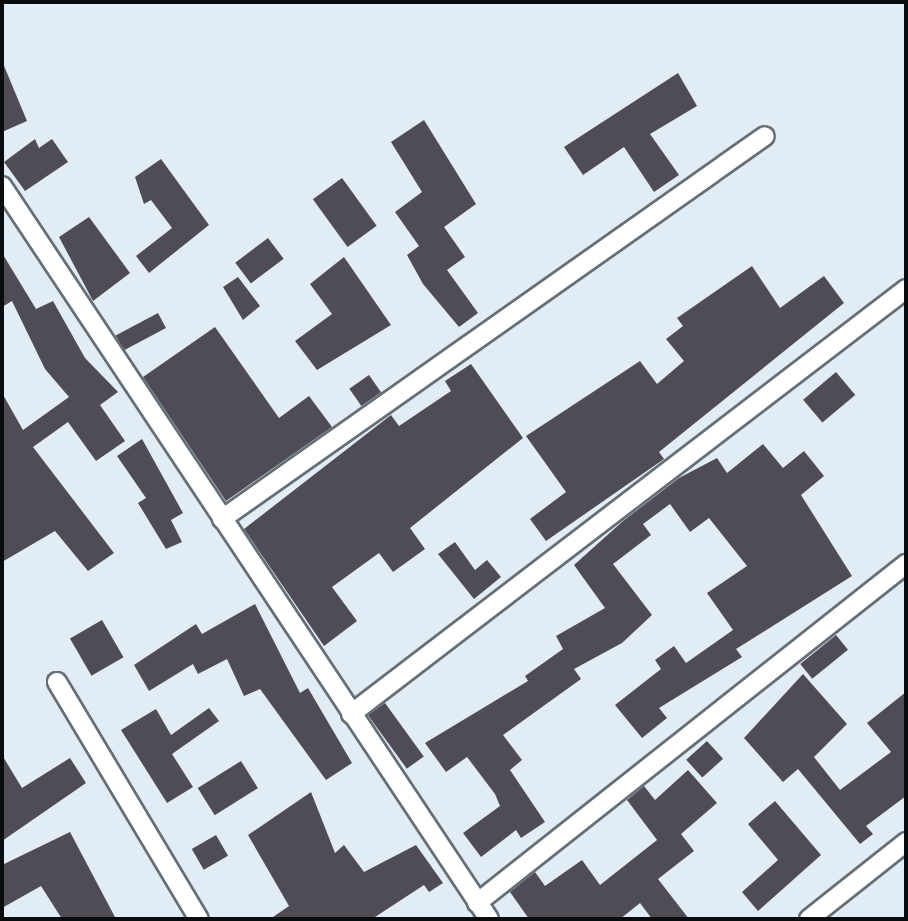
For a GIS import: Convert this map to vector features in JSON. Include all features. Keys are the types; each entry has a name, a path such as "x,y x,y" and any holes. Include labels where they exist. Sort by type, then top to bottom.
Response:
{"street":[{"path":"222,519 765,136"},
{"path":"2,186 489,919"},
{"path":"351,714 906,289"},
{"path":"477,903 906,564"},
{"path":"57,682 199,919"},
{"path":"809,919 906,842"}],"building":[{"path":"2,61 27,121 2,132"},
{"path":"678,73 697,106 650,134 679,175 654,192 624,147 583,175 564,147"},
{"path":"424,120 476,204 444,227 465,257 447,270 478,313 459,327 423,284 407,255 419,246 395,212 422,192 391,142"},
{"path":"35,139 39,148 52,139 68,162 25,191 4,162"},
{"path":"161,159 209,225 149,273 136,256 172,228 151,200 144,204 135,177"},
{"path":"342,178 377,226 348,247 313,199"},
{"path":"89,217 130,273 93,301 59,237"},
{"path":"268,238 284,259 251,283 235,263"},
{"path":"2,253 36,309 53,301 85,358 118,392 100,405 125,441 96,461 68,422 33,447 114,553 88,571 55,531 2,562 2,393 23,430 69,397 45,369 12,301 2,307"},
{"path":"344,257 391,325 317,370 295,341 332,314 310,284"},
{"path":"752,266 780,308 824,276 844,303 659,452 664,459 546,541 530,519 566,492 526,436 640,361 657,384 684,361 666,339 683,326 677,318"},
{"path":"238,277 260,306 243,320 223,287"},
{"path":"158,313 166,328 124,351 116,336"},
{"path":"215,327 279,418 309,396 332,427 226,501 143,377"},
{"path":"471,364 523,438 410,528 425,549 393,572 379,553 332,587 357,621 324,646 244,529 391,415 399,426 451,391 445,381"},
{"path":"836,372 855,395 822,423 803,400"},
{"path":"369,375 381,392 361,406 349,389"},
{"path":"142,439 183,513 171,520 182,542 166,549 138,503 146,498 117,456"},
{"path":"763,444 783,468 804,451 824,476 801,495 852,576 736,649 742,657 659,708 667,718 642,738 615,705 661,669 655,660 674,646 686,663 733,630 707,593 747,566 709,518 690,532 670,504 643,524 651,535 613,564 652,615 622,643 574,669 581,679 503,735 522,760 510,770 545,822 521,838 516,830 481,857 463,833 500,806 495,794 467,757 446,772 425,743 528,681 525,676 563,649 556,636 605,608 574,565 623,521 679,478 717,458 727,473"},
{"path":"455,542 475,570 487,560 501,577 474,599 438,554"},
{"path":"255,604 300,693 308,688 352,763 326,780 260,689 244,696 227,659 198,674 193,664 149,691 134,665 196,624 202,634"},
{"path":"102,620 124,657 91,676 70,638"},
{"path":"836,635 848,650 812,679 800,664"},
{"path":"803,674 847,724 814,757 840,790 891,752 867,723 906,692 906,796 866,826 873,834 860,844 798,769 783,782 744,738"},
{"path":"385,703 424,756 407,769 368,715"},
{"path":"209,708 219,721 172,754 193,787 167,803 121,730 156,709 171,735"},
{"path":"707,741 723,759 702,778 686,760"},
{"path":"2,755 22,788 70,758 86,783 2,841"},
{"path":"241,761 258,788 215,815 198,788"},
{"path":"688,770 717,803 681,834 694,851 658,879 689,919 652,919 640,903 620,919 529,919 510,892 535,872 545,886 582,860 600,885 657,840 627,800 644,786 655,800"},
{"path":"311,792 335,853 344,845 364,872 416,845 443,883 429,892 424,885 372,919 270,919 289,906 248,835"},
{"path":"775,801 821,855 758,911 742,892 778,860 748,824"},
{"path":"70,832 116,919 62,919 41,886 2,908 2,865"},
{"path":"216,835 228,856 204,870 192,849"}]}
